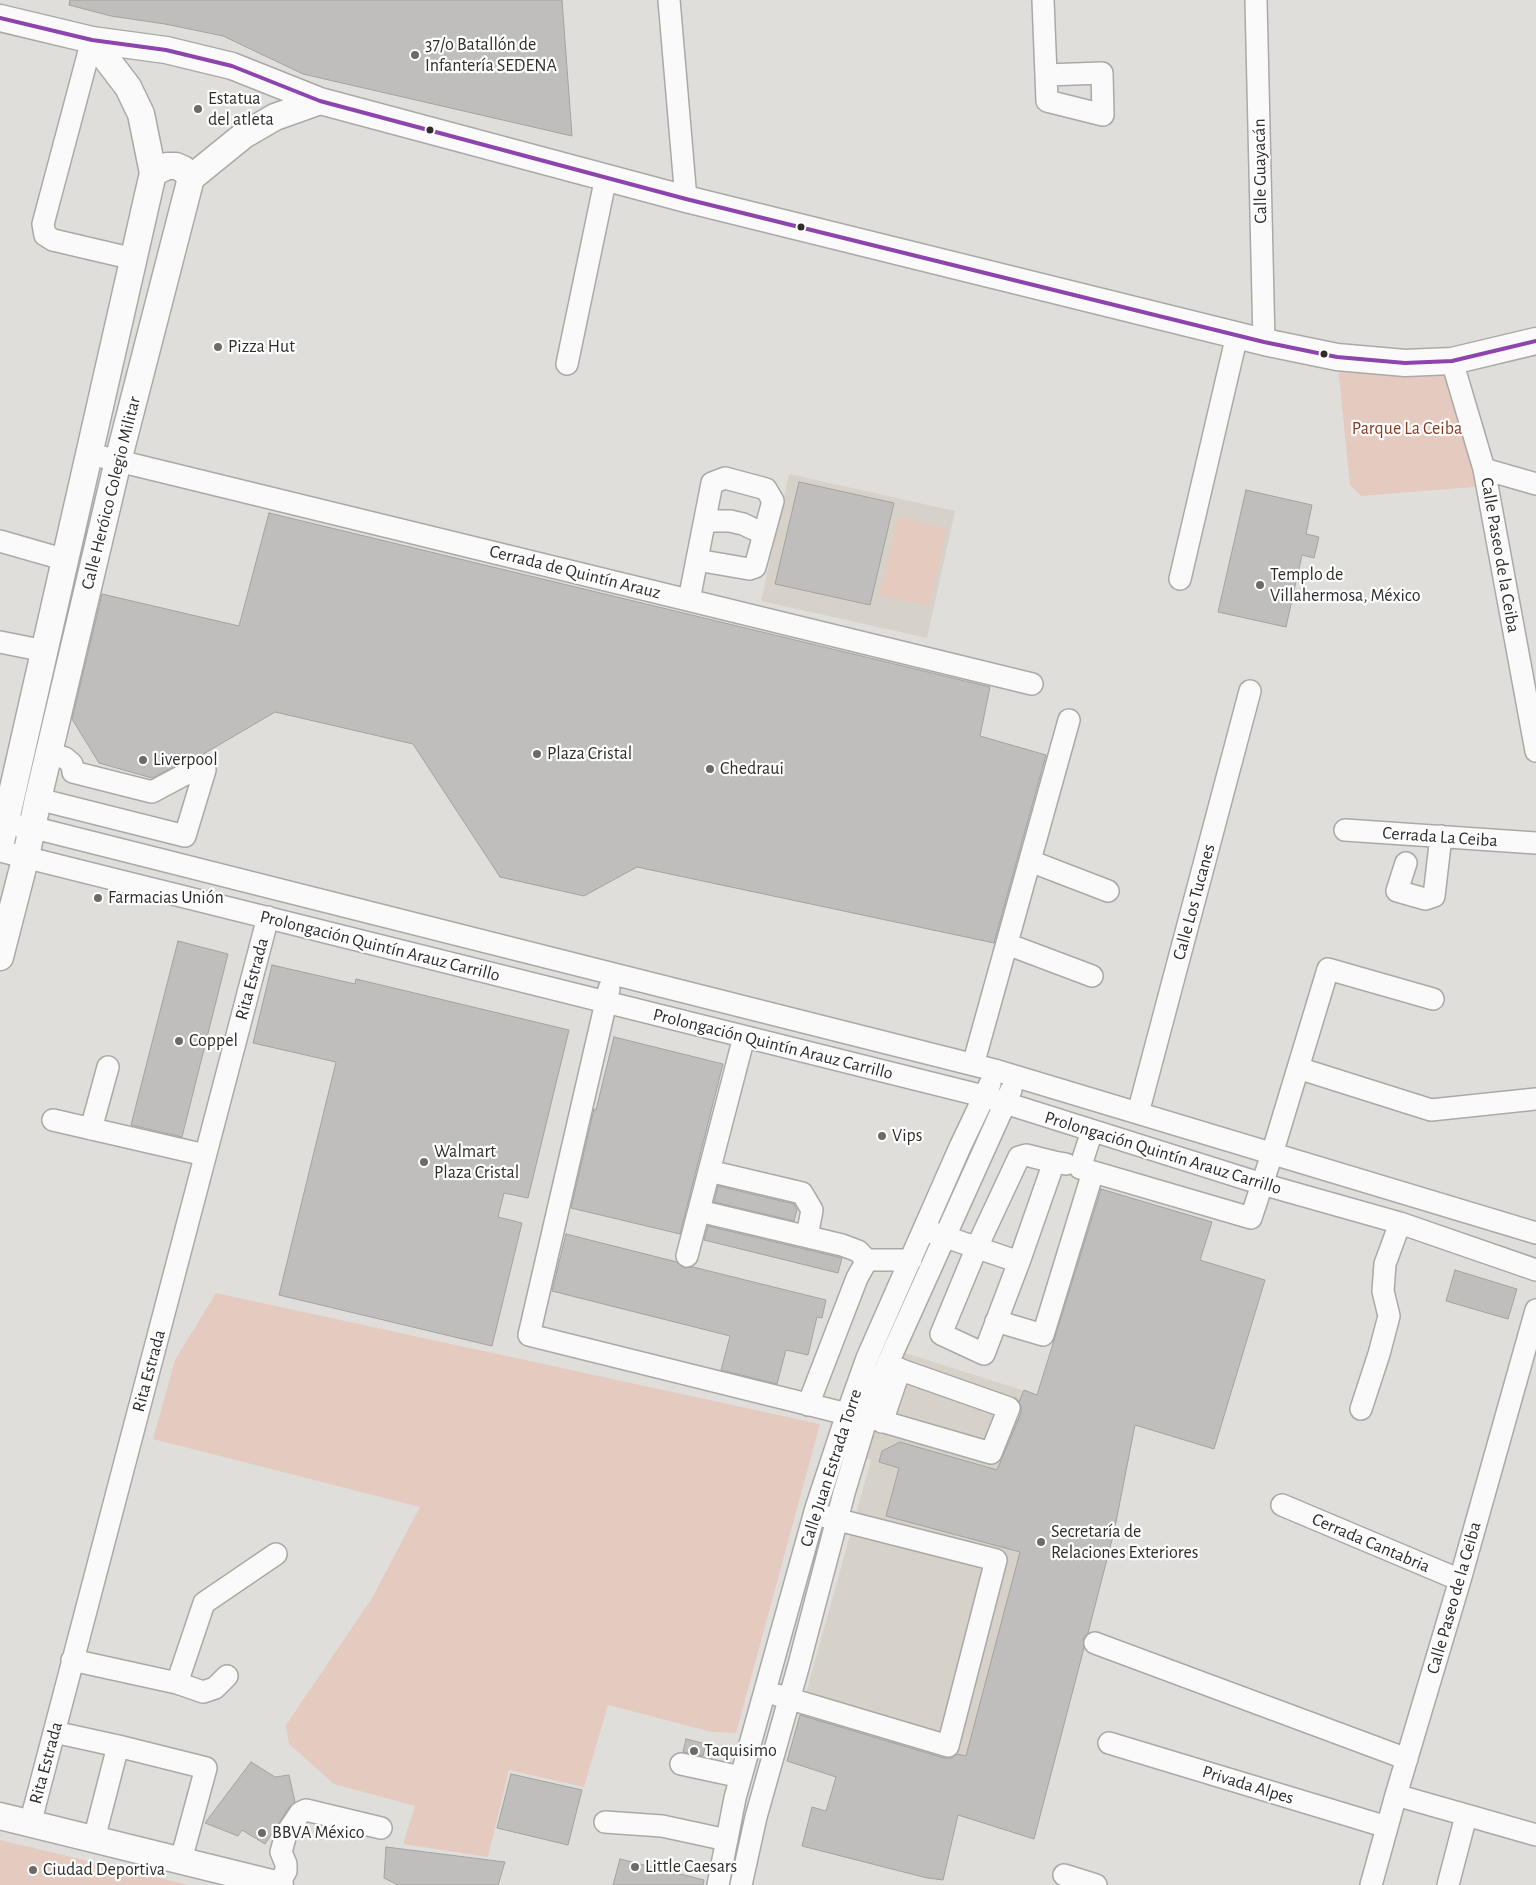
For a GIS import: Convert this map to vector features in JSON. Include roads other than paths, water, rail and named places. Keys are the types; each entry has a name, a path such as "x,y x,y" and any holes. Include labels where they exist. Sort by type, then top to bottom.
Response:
{"main road":[{"path":"0,18 92,40 166,50 232,66 320,101 686,198 1264,342 1337,357 1405,363 1452,361 1536,341"},
{"name":"Calle Heróico Colegio Militar","path":"0,958 26,856 9,830 45,651 153,173 141,114 128,87 92,40"},
{"path":"153,173 166,166 176,166 183,169 191,178 244,135 275,117 320,101"},
{"name":"Calle Heróico Colegio Militar","path":"9,830 38,799 118,461 191,178"},
{"path":"0,1816 279,1885"}],"street":[{"path":"669,0 686,198"},
{"path":"1043,0 1046,75"},
{"name":"Calle Guayacán","path":"1256,0 1264,342"},
{"path":"92,40 43,224 45,235 53,240 134,258"},
{"path":"567,364 606,177"},
{"path":"1180,579 1237,335"},
{"name":"Calle Paseo de la Ceiba","path":"1452,361 1484,470 1536,751"},
{"name":"Cerrada de Quintín Arauz","path":"90,454 1032,684"},
{"path":"1484,470 1536,484"},
{"path":"689,600 712,483 725,478 766,488 773,501 755,567 749,569 697,560"},
{"path":"705,521 730,521 743,524 764,534"},
{"path":"0,541 66,560"},
{"path":"0,642 45,651"},
{"name":"Calle Los Tucanes","path":"1138,1113 1250,691"},
{"path":"973,1065 1069,720"},
{"path":"38,799 185,836 204,770 191,772 152,792 73,772 72,764 65,758 48,753"},
{"name":"Prolongación Quintín Arauz Carrillo","path":"9,830 332,903 973,1065 1536,1233"},
{"name":"Cerrada La Ceiba","path":"1345,830 1536,843"},
{"path":"1406,863 1397,891 1425,899 1434,896 1441,836"},
{"name":"Prolongación Quintín Arauz Carrillo","path":"0,851 983,1096 1262,1184 1400,1223 1536,1270"},
{"path":"1030,860 1108,891"},
{"path":"324,932 332,903"},
{"name":"Rita Estrada","path":"30,1824 268,917"},
{"path":"1007,944 1092,976"},
{"path":"1054,1162 984,1354 941,1334 977,1247 1019,1157 1026,1155 1087,1170 1251,1218 1328,969 1433,999"},
{"path":"613,974 529,1335 846,1414"},
{"path":"809,1053 816,1025"},
{"path":"687,1256 744,1037"},
{"path":"91,1129 108,1067"},
{"path":"1298,1068 1432,1110 1536,1099"},
{"name":"Calle Juan Estrada Torre","path":"718,1885 741,1777 815,1514 846,1414 867,1358 983,1096 1007,1074"},
{"name":"Calle Juan Estrada Torre","path":"741,1885 756,1817 790,1698 837,1519 893,1367 944,1237 1006,1104 1007,1074"},
{"path":"53,1120 205,1155"},
{"path":"996,1321 1043,1335 1087,1170 1092,1131"},
{"path":"709,1171 802,1193 812,1210 807,1236"},
{"path":"699,1211 842,1245 858,1252 867,1260 911,1260"},
{"path":"1361,1409 1389,1316 1383,1291 1385,1264 1400,1223"},
{"path":"924,1229 1019,1262"},
{"path":"808,1405 857,1278 867,1260"},
{"name":"Calle Paseo de la Ceiba","path":"1371,1885 1536,1310"},
{"path":"875,1420 991,1453 1009,1408 893,1367"},
{"name":"Cerrada Cantabria","path":"1282,1505 1460,1580"},
{"path":"765,1691 948,1746 996,1560 815,1514"},
{"path":"177,1683 204,1603 276,1554"},
{"path":"1095,1643 1406,1759"},
{"path":"72,1660 177,1683 203,1692 215,1688 227,1676"},
{"path":"54,1732 206,1768 181,1860"},
{"name":"Privada Alpes","path":"1109,1743 1387,1827"},
{"path":"94,1839 118,1746"},
{"path":"681,1764 741,1777"},
{"path":"1396,1795 1536,1834"},
{"path":"279,1885 286,1870 286,1864 281,1852 286,1834 300,1813 306,1810 381,1828"},
{"path":"1448,1885 1466,1816"},
{"path":"605,1822 662,1826 725,1848 746,1864"},
{"path":"1064,1875 1096,1885"}],"place":[{"name":"37/o Batallón de Infantería SEDENA","path":"415,55"},
{"name":"Estatua del atleta","path":"198,109"},
{"name":"Pizza Hut","path":"218,347"},
{"name":"Templo de Villahermosa, México","path":"1260,585"},
{"name":"Plaza Cristal","path":"537,754"},
{"name":"Liverpool","path":"143,760"},
{"name":"Chedraui","path":"710,769"},
{"name":"Farmacias Unión","path":"98,898"},
{"name":"Coppel","path":"179,1041"},
{"name":"Vips","path":"882,1136"},
{"name":"Walmart Plaza Cristal","path":"424,1162"},
{"name":"Secretaría de Relaciones Exteriores","path":"1041,1542"},
{"name":"Taquisimo","path":"694,1751"},
{"name":"BBVA México","path":"262,1833"},
{"name":"Little Caesars","path":"635,1867"},
{"name":"Ciudad Deportiva","path":"33,1870"}],"park label":[{"name":"Parque La Ceiba","path":"1407,429"}]}
